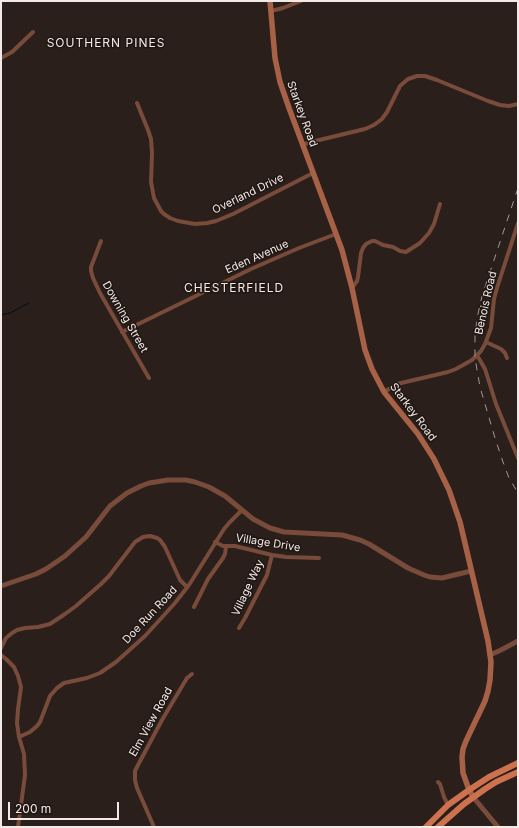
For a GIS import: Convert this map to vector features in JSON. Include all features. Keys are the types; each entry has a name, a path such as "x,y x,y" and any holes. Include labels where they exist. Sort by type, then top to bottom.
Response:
{"main road":[{"name":"Starkey Road","path":"270,1 277,70 286,101 344,256 365,350 372,369 384,392 418,434 434,460 449,490 460,522 488,641 491,662 488,691 463,749 463,773 473,798"},
{"path":"426,827 448,805 469,790 489,777 518,763"},
{"path":"438,827 452,814 496,782 518,772"}],"street":[{"path":"271,11 301,1"},
{"path":"1,58 12,52 33,32"},
{"path":"302,144 374,126 382,119 400,86 408,79 417,76 425,76 437,80 500,105 509,106 518,104"},
{"name":"Overland Drive","path":"137,103 151,139 151,182 154,198 160,210 170,218 195,224 216,221 233,214 313,173"},
{"path":"352,288 357,281 362,251 366,244 375,241 406,252 420,243 429,233 434,224 440,204"},
{"name":"Benois Road","path":"384,392 397,384 448,372 466,365 481,351 492,328 494,299 518,224"},
{"name":"Eden Avenue","path":"122,332 251,269 336,234"},
{"name":"Downing Street","path":"101,241 91,267 92,275 100,293 149,378"},
{"path":"486,342 501,349 507,358"},
{"path":"477,355 485,369 496,404 518,458"},
{"path":"1,586 36,574 65,556 86,537 110,506 118,499 134,489 149,483 168,480 186,480 203,484 221,494 261,524 280,531 332,534 360,540 408,568 430,577 442,578 471,571"},
{"name":"Doe Run Road","path":"20,737 30,732 40,722 50,696 56,688 64,683 94,676 100,673 116,662 150,631 175,603 215,542 230,522 242,510"},
{"path":"1,648 6,638 17,630 50,624 71,610 101,584 135,542 143,537 153,536 160,540 180,580 187,586"},
{"name":"Village Drive","path":"215,542 226,547 234,546 272,555 319,558"},
{"path":"194,607 208,578 223,558 226,547"},
{"name":"Village Way","path":"239,628 246,618 267,575 272,555"},
{"path":"490,655 518,641"},
{"path":"1,655 14,667 21,687 17,718 24,754 25,775 18,827"},
{"name":"Elm View Road","path":"154,827 137,788 135,772 162,720 187,678 192,674"},
{"path":"438,782 448,805"},
{"name":"Starkey Road","path":"473,798 498,827"}],"waterway":[{"path":"1,315 10,313 29,303"}],"railway":[{"path":"518,188 482,296 475,333 475,358 480,387 503,462 509,478 518,493"}],"district":[{"name":"SOUTHERN PINES","path":"106,43"},
{"name":"CHESTERFIELD","path":"234,288"}]}
